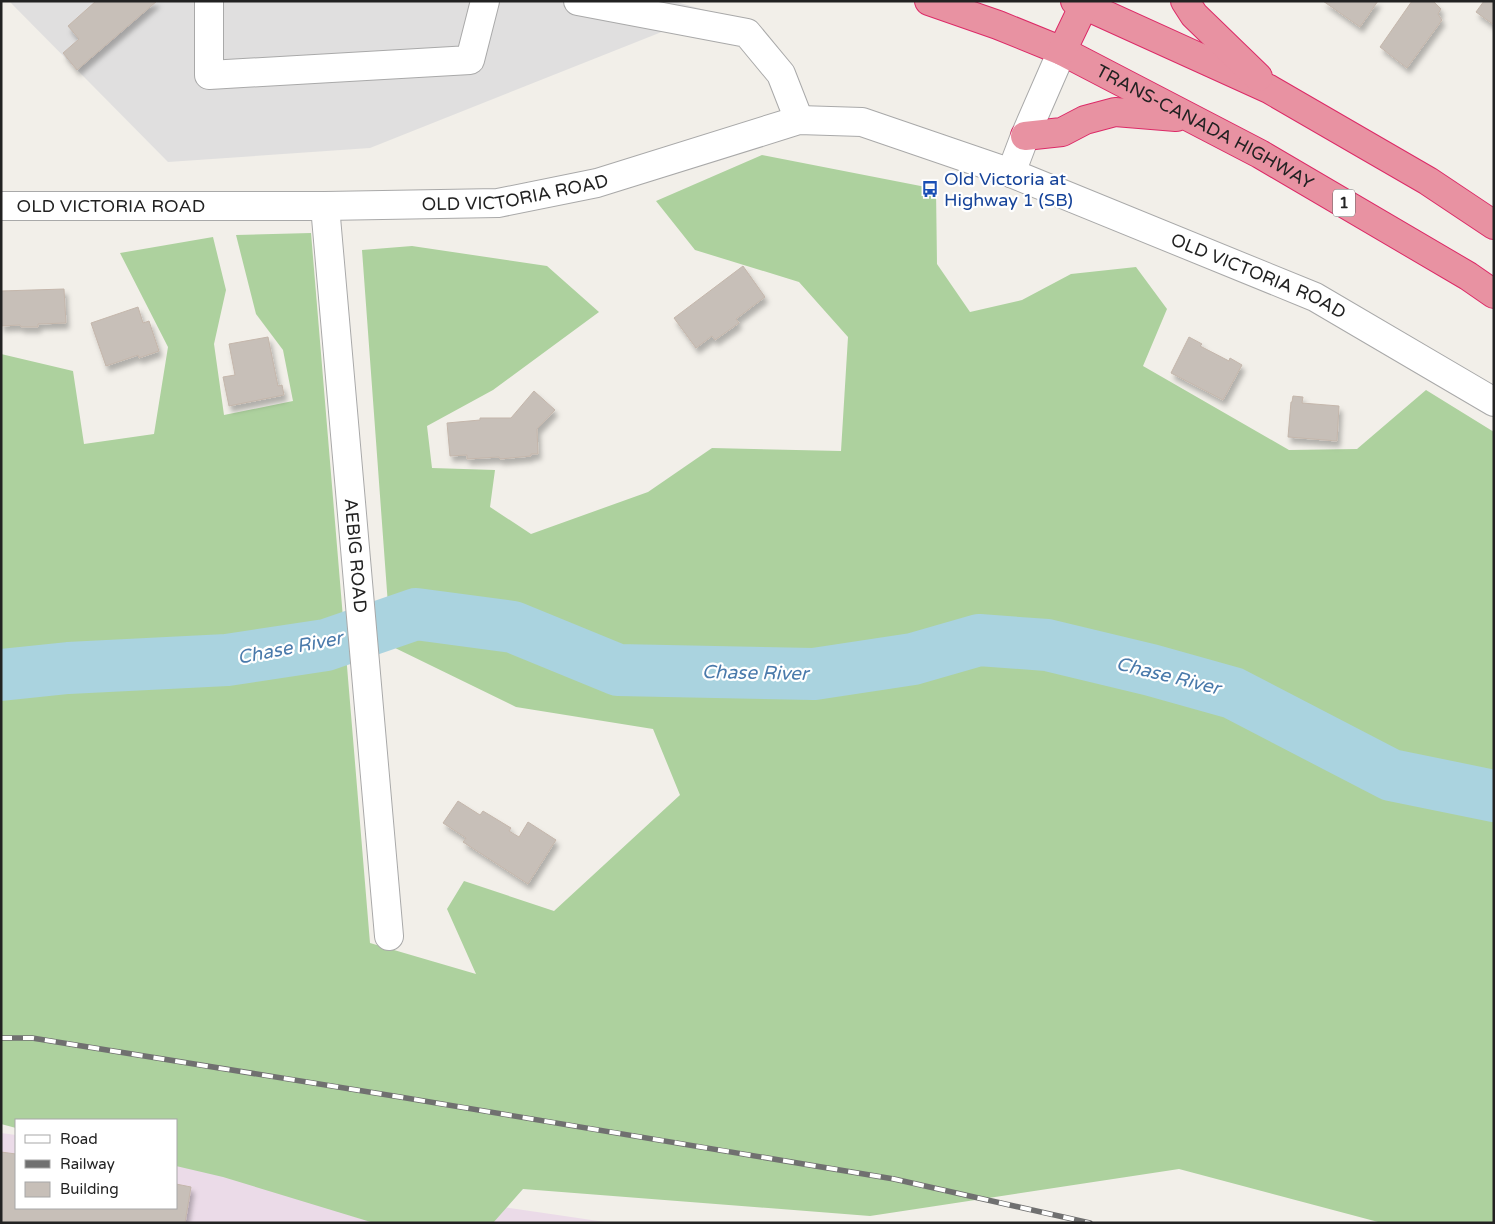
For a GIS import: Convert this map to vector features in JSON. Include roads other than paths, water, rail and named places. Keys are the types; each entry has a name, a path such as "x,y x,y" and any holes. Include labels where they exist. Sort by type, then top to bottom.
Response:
{"highway":[{"name":"TRANS-CANADA HIGHWAY","path":"929,1 998,24 1062,52 1260,154 1468,276 1494,294"},
{"path":"1185,1 1194,14 1269,89"},
{"path":"1062,52 1082,2 1269,89 1428,181 1494,225"},
{"path":"1025,136 1062,132 1085,120 1116,112 1190,118"}],"street":[{"path":"209,1 209,75 470,60 485,1"},
{"path":"578,1 746,33 781,74 799,120"},
{"path":"1011,173 1062,52"},
{"name":"OLD VICTORIA ROAD","path":"1,206 325,206 498,203 597,183 799,120 862,122 1011,173 1316,297 1494,402"},
{"name":"AEBIG ROAD","path":"325,206 389,936"}],"waterway":[{"name":"Chase River","path":"1,675 68,668 227,660 326,645 416,614 513,627 618,670 814,674 913,659 979,640 1047,645 1151,670 1233,693 1391,775 1494,796"}],"railway":[{"path":"1,1038 32,1038 894,1179 1090,1223"}],"place":[{"name":"Old Victoria at Highway 1 (SB)","path":"930,189"}]}
